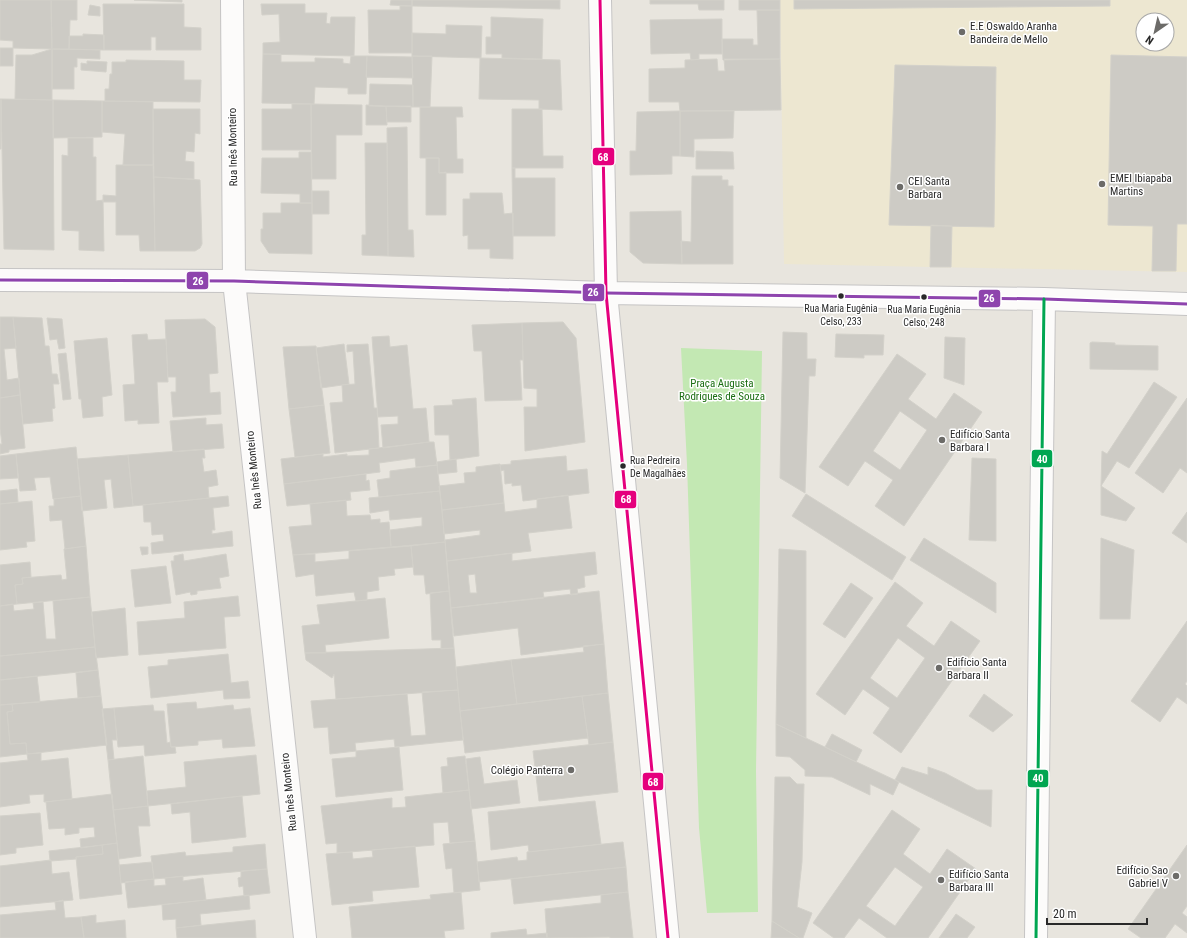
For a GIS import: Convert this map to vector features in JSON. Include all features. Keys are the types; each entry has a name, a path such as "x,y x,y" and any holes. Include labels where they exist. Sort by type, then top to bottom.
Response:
{"street":[{"name":"Rua Inês Monteiro","path":"232,0 234,281 305,938"},
{"path":"600,0 606,293 668,938"},
{"path":"0,280 234,281 606,293 1044,299 1187,304"},
{"path":"1036,938 1044,299"}],"shaded area":[{"path":"780,0 1187,0 1187,272 784,264"}],"green space":[{"name":"Praça Augusta Rodrigues de Souza","path":"681,348 762,351 756,771 758,912 707,913 699,828 687,464"}],"building":[{"path":"0,0 51,0 52,49 13,48 13,41 0,40"},
{"path":"51,0 77,0 77,20 70,20 69,49 52,49"},
{"path":"134,0 182,0 182,2"},
{"path":"391,0 412,0 412,6 390,5"},
{"path":"412,0 560,0 560,9 412,6"},
{"path":"650,0 724,0 724,10 699,10 698,4 650,4"},
{"path":"739,0 780,0 780,10 739,10"},
{"path":"794,0 1110,0 1110,6 794,9"},
{"path":"103,4 184,4 184,27 201,28 201,50 156,50 156,37 151,37 151,50 104,50"},
{"path":"261,4 305,4 305,13 327,13 326,23 330,24 331,17 355,17 354,56 263,54 263,43 280,42 279,14 262,15"},
{"path":"90,5 100,7 100,16 88,15"},
{"path":"400,6 412,6 412,53 369,53 368,10 400,10"},
{"path":"757,10 780,10 780,59 723,60 722,39 753,39 753,45 758,45"},
{"path":"491,17 543,19 542,59 502,58 502,54 486,54 486,37 491,37"},
{"path":"722,19 722,54 699,54 699,59 691,60 690,53 651,54 650,20"},
{"path":"446,25 482,26 481,58 412,56 412,33 446,34"},
{"path":"83,34 104,35 104,50 69,49 69,36 83,36"},
{"path":"0,48 13,48 13,66 0,66"},
{"path":"52,49 52,100 15,99 16,55 32,55"},
{"path":"52,49 100,50 100,59 77,58 77,67 74,67 74,89 52,89"},
{"path":"263,54 281,54 281,62 315,62 315,58 343,59 343,63 350,64 351,56 367,56 366,94 348,94 348,88 315,87 314,104 262,103"},
{"path":"1111,55 1187,57 1187,224 1177,224 1176,271 1152,271 1153,226 1108,225"},
{"path":"367,56 412,57 413,78 366,77"},
{"path":"412,56 432,56 430,107 413,107"},
{"path":"480,58 560,60 562,110 539,109 539,100 479,99"},
{"path":"717,59 718,71 725,71 724,59 780,59 781,110 680,111 679,102 649,102 649,69 685,68 685,60"},
{"path":"126,60 184,61 184,80 201,80 200,102 105,101 105,89 109,89 110,74 112,74 112,62 126,62"},
{"path":"87,61 107,62 106,72 81,70 81,63 87,64"},
{"path":"895,65 996,67 994,227 889,225"},
{"path":"370,84 413,85 413,107 369,106"},
{"path":"1,99 1,149 0,149"},
{"path":"1,99 53,100 54,250 4,249"},
{"path":"53,100 102,101 102,137 53,138"},
{"path":"102,101 153,102 153,165 123,165 125,134 102,132"},
{"path":"292,104 311,104 311,150 262,150 262,109 292,109"},
{"path":"311,104 362,105 362,135 336,135 336,179 312,179"},
{"path":"366,105 386,106 387,125 366,125"},
{"path":"386,106 411,106 411,122 387,122"},
{"path":"420,107 462,107 463,117 456,117 457,159 463,159 463,173 439,173 439,158 420,158"},
{"path":"153,109 200,109 200,134 195,133 194,152 186,151 185,161 194,162 194,179 154,177"},
{"path":"512,109 542,109 543,156 563,156 563,168 512,168"},
{"path":"680,111 680,156 672,156 672,174 630,175 630,151 636,151 637,112"},
{"path":"680,111 734,111 733,138 694,139 694,157 680,156"},
{"path":"407,127 408,230 413,230 414,257 388,256 387,128"},
{"path":"68,138 93,138 93,157 96,157 96,201 103,200 104,251 79,250 79,231 62,230 62,155 68,156"},
{"path":"365,143 387,143 388,256 362,255 362,235 366,235"},
{"path":"696,151 733,152 734,169 696,169"},
{"path":"299,152 311,152 312,203 300,203 300,194 261,193 262,158 299,158"},
{"path":"426,158 439,158 439,173 446,172 446,215 426,215"},
{"path":"116,165 153,165 155,251 140,251 139,235 116,235 116,202 103,202 103,195 116,196"},
{"path":"512,168 515,168 515,178 555,178 555,236 513,236"},
{"path":"692,176 722,176 722,180 728,180 728,186 733,186 733,264 682,264 681,241 691,242"},
{"path":"154,177 200,180 202,244 200,248 195,251 155,251"},
{"path":"312,191 329,191 329,214 312,214"},
{"path":"470,193 502,193 504,214 513,213 513,259 490,258 490,249 468,249 468,235 463,236 463,199 470,199"},
{"path":"281,203 312,203 312,254 269,253 261,241 263,213 281,213"},
{"path":"681,211 682,264 643,263 630,252 630,212"},
{"path":"931,225 952,226 951,267 930,267"},
{"path":"0,317 13,317 16,348 4,349 7,380 19,378 20,395 0,398"},
{"path":"13,317 42,318 45,346 49,346 52,374 57,374 59,384 53,384 55,408 52,409 53,421 23,424"},
{"path":"47,318 62,319 65,348 59,349 57,339 50,340"},
{"path":"205,319 215,327 218,373 209,374 210,393 220,392 221,414 173,417 171,392 176,392 176,377 168,377 165,320"},
{"path":"563,322 576,338 585,442 525,451 524,407 537,407 537,389 524,388 522,323"},
{"path":"522,323 523,360 520,360 522,400 485,401 482,351 474,351 472,325"},
{"path":"783,332 807,333 807,359 816,359 815,376 809,376 805,493 780,478"},
{"path":"147,334 148,340 166,339 168,382 157,382 159,423 138,424 138,420 125,421 123,385 135,384 132,335"},
{"path":"836,334 884,335 883,355 864,355 864,358 835,357"},
{"path":"389,336 390,347 407,345 413,409 426,408 429,442 383,448 381,425 398,424 398,416 378,417 372,337"},
{"path":"945,337 965,338 964,385 944,378"},
{"path":"107,338 112,395 102,397 103,416 83,418 81,399 79,399 74,341"},
{"path":"1090,343 1115,343 1115,345 1158,346 1158,370 1090,369"},
{"path":"344,344 349,384 321,388 316,348"},
{"path":"368,344 374,408 377,408 379,448 335,453 330,403 343,402 342,385 355,384 353,351 347,352 347,345"},
{"path":"316,346 324,405 289,409 283,347"},
{"path":"66,353 71,399 63,400 58,354"},
{"name":"Edifício Santa Barbara I","path":"897,354 926,374 908,399 936,419 954,393 982,412 904,526 875,506 893,480 865,461 848,486 819,467","holes":["900,411 927,430 900,470 873,451"]},
{"path":"1154,382 1177,397 1129,468 1117,461 1101,486 1102,451 1107,454"},
{"path":"20,395 25,448 9,450 9,452 0,454 0,444 2,444 0,429 0,398"},
{"path":"476,398 479,456 450,460 449,435 435,435 434,406 453,405 452,400"},
{"path":"1187,398 1187,473 1180,468 1163,493 1135,473"},
{"path":"324,405 330,453 295,457 289,409"},
{"path":"206,418 206,425 222,424 224,448 173,452 170,421"},
{"path":"434,442 437,465 416,467 415,458 379,463 380,472 284,484 281,459 323,454 323,457 347,454 347,456 369,455 369,449"},
{"path":"76,447 81,496 53,499 50,477 34,478 36,490 20,491 16,454"},
{"path":"204,449 205,458 202,458 204,472 216,470 218,485 208,487 209,498 133,506 128,455"},
{"path":"16,454 18,478 0,479 0,456"},
{"path":"128,455 133,506 114,508 111,479 104,480 107,508 82,511 77,459"},
{"path":"566,456 567,471 587,469 589,493 523,501 521,485 512,486 512,483 505,484 504,470 501,471 500,465 511,464 511,461"},
{"path":"972,458 996,459 996,541 969,540"},
{"path":"456,459 457,472 438,474 437,462"},
{"path":"500,464 504,503 442,510 439,486 465,483 464,473 476,472 476,467"},
{"path":"437,465 440,491 379,497 377,480 390,478 390,471"},
{"path":"366,474 366,481 369,480 370,490 350,492 351,500 287,506 284,484"},
{"path":"1101,486 1135,508 1126,521 1101,515"},
{"path":"17,489 18,502 0,504 0,491"},
{"path":"440,491 445,542 391,547 390,530 422,526 422,517 390,520 389,510 370,513 369,498"},
{"path":"806,494 906,557 892,580 792,516"},
{"path":"568,495 572,528 528,533 531,551 447,561 445,540 480,535 480,530 444,534 442,510 504,503 505,512 537,508 537,499"},
{"path":"81,496 86,546 65,549 62,520 50,521 49,506 54,506 54,499"},
{"path":"228,496 229,506 213,508 215,530 212,530 212,534 232,531 233,546 152,554 151,543 164,541 163,534 152,535 151,522 144,522 143,505"},
{"path":"346,500 347,516 370,515 371,520 380,519 380,523 389,522 391,547 293,555 289,527 312,525 310,504"},
{"path":"32,501 35,541 26,542 27,547 0,550 0,504"},
{"path":"1187,512 1187,543 1172,533"},
{"path":"924,538 996,583 996,613 910,560"},
{"path":"1101,538 1134,550 1130,619 1100,619"},
{"path":"445,542 449,591 426,594 424,575 414,575 411,546"},
{"path":"86,546 90,597 17,604 15,585 23,584 22,578 61,575 62,580 67,579 64,549"},
{"path":"411,546 413,567 394,569 395,575 378,577 379,590 367,592 367,600 356,601 354,592 316,596 314,574 296,577 293,555 315,554 315,562 349,559 349,551"},
{"path":"140,547 148,547 148,554 142,555"},
{"path":"779,549 806,551 806,738 776,724"},
{"path":"595,552 597,574 584,576 585,587 577,589 578,594 571,595 570,589 543,592 544,598 451,608 447,561 512,553 512,561","holes":["475,574 477,593 470,593 468,575"]},
{"path":"183,554 184,561 226,554 229,576 219,578 221,588 197,591 197,594 191,595 190,592 176,595 171,561 174,561 174,556"},
{"path":"30,562 31,577 22,578 23,584 15,585 17,604 0,606 0,565"},
{"path":"166,566 171,603 135,607 131,570"},
{"name":"Edifício Santa Barbara II","path":"895,582 923,603 906,626 934,646 951,621 980,641 901,753 873,733 890,708 863,689 845,715 816,694","holes":["898,638 925,658 897,698 870,678"]},
{"path":"851,583 873,598 845,638 823,624"},
{"path":"449,591 454,648 441,649 441,640 432,640 430,593"},
{"path":"599,591 604,644 521,655 518,628 454,636 451,608"},
{"path":"238,596 240,616 224,617 226,648 139,655 137,622 185,618 184,602"},
{"path":"90,597 95,647 0,656 0,606 13,604 14,611 34,609 33,603 43,602 46,639 56,639 53,601"},
{"path":"385,598 389,638 325,645 326,653 305,653 302,626 320,624 317,605"},
{"path":"125,608 128,655 96,658 92,612"},
{"path":"1187,621 1187,681 1185,684 1187,686 1187,704 1177,697 1160,722 1131,701"},
{"path":"604,644 608,693 517,704 511,660 584,652 583,646"},
{"path":"95,647 98,670 0,680 0,656"},
{"path":"454,648 458,690 336,699 334,674 332,678 306,660 305,653"},
{"path":"228,654 231,683 248,681 250,698 224,699 223,690 151,698 148,667 168,665 168,660"},
{"path":"511,660 517,704 460,711 456,667"},
{"path":"98,670 101,696 78,698 76,673"},
{"path":"37,676 40,702 0,705 0,680"},
{"path":"458,690 463,740 395,747 394,739 355,743 356,751 330,754 328,727 314,728 311,701 407,694 411,736 426,735 422,692"},
{"path":"608,693 613,742 589,745 582,696"},
{"path":"984,694 1013,715 993,732 969,716"},
{"path":"101,696 107,745 27,754 26,743 10,744 7,712 13,711 12,704"},
{"path":"582,696 588,738 465,753 460,711"},
{"path":"196,702 197,709 233,705 234,710 250,708 255,746 223,748 222,739 198,741 198,745 171,747 167,704"},
{"path":"12,704 13,711 7,712 10,744 26,743 27,754 0,757 0,705"},
{"path":"153,705 154,711 164,711 167,743 170,742 171,747 175,747 176,753 145,756 144,745 118,747 114,708"},
{"path":"114,708 117,740 112,740 114,759 108,760 102,709"},
{"path":"776,724 899,782 893,795 870,784 870,795 832,777 805,776 805,770 790,757 776,756"},
{"path":"832,734 862,750 856,762 825,747"},
{"path":"613,742 618,792 539,801 533,751"},
{"path":"399,747 403,790 336,797 332,759 356,757 356,751"},
{"path":"41,753 41,761 68,758 72,799 44,802 44,794 29,795 30,803 0,807 0,763 28,760 27,754"},
{"path":"256,755 260,794 148,806 147,791 186,787 184,762"},
{"path":"143,756 148,806 113,810 108,760"},
{"path":"465,756 469,790 443,793 441,767 448,766 447,758"},
{"path":"480,757 484,784 517,780 520,803 471,809 466,759"},
{"path":"902,767 928,775 928,767 945,773 977,790 992,790 991,827 895,780"},
{"path":"775,777 790,777 797,784 804,784 802,862 797,907 812,913 803,938 799,938 772,921"},
{"path":"469,790 475,841 450,843 448,822 433,823 434,845 337,853 337,843 326,844 321,806 392,798 392,808 406,807 405,797"},
{"path":"112,794 117,843 81,848 80,839 95,837 94,827 79,828 79,833 65,835 65,828 49,829 46,802"},
{"path":"242,796 246,837 192,843 190,812 172,814 171,804"},
{"path":"595,801 601,844 529,852 528,845 491,850 488,812"},
{"path":"148,806 150,826 138,826 141,856 119,859 113,810"},
{"name":"Edifício Santa Barbara III","path":"892,810 920,829 903,854 930,874 947,849 976,869 928,938 887,938 859,918 844,938 834,938 813,923","holes":["895,867 923,887 895,926 866,906"]},
{"path":"40,813 43,845 16,848 16,853 0,855 0,816"},
{"path":"475,841 480,890 454,893 452,868 446,869 443,844"},
{"path":"623,842 626,867 479,882 477,862 517,857 518,861 527,860 527,852"},
{"path":"117,843 122,894 80,899 76,857 103,854 102,845"},
{"path":"265,844 267,869 154,879 151,856 185,852 186,856 233,852 233,847"},
{"path":"102,845 103,854 76,857 76,859 50,860 49,851"},
{"name":"Edifício Sao Gabriel V","path":"1187,845 1187,906 1182,913 1187,917 1187,933 1175,924 1165,938 1141,938 1128,929"},
{"path":"415,846 419,887 372,891 373,901 332,905 326,854 352,852 353,859 373,857 372,850"},
{"path":"51,860 52,874 69,872 73,900 0,907 0,866"},
{"path":"152,862 154,879 121,883 119,865"},
{"path":"626,867 628,892 514,904 511,879"},
{"path":"267,869 270,893 244,896 243,886 239,887 238,878 241,877 241,871"},
{"path":"183,876 183,881 203,878 206,900 128,908 125,882 154,879 154,886 166,885 165,878"},
{"path":"461,892 464,929 444,931 445,938 352,938 349,907 431,899 430,895"},
{"path":"628,892 633,938 547,938 545,909 601,903 601,895"},
{"path":"249,895 250,909 200,914 201,925 176,928 176,919 163,920 162,905"},
{"path":"63,900 65,918 81,917 84,938 0,938 0,915 56,910 55,902"},
{"path":"956,914 975,927 967,938 939,938"},
{"path":"96,915 96,923 125,920 126,938 84,938 81,917"},
{"path":"255,920 256,938 177,938 176,928"},
{"path":"772,921 799,938 771,938"},
{"path":"526,929 527,935 547,933 547,938 491,938 491,933"}],"transit line":[{"name":"68","path":"600,0 606,293 668,938"},
{"name":"26","path":"0,280 234,281 606,293 1044,299 1187,304"},
{"name":"40","path":"1036,938 1044,299"}],"place":[{"name":"E.E Oswaldo Aranha Bandeira de Mello","path":"962,32"},
{"name":"EMEI Ibiapaba Martins","path":"1102,184"},
{"name":"CEI Santa Barbara","path":"900,187"},
{"name":"Rua Maria Eugênia Celso, 233","path":"841,296"},
{"name":"Rua Maria Eugênia Celso, 248","path":"924,297"},
{"name":"Edifício Santa Barbara I","path":"942,440"},
{"name":"Rua Pedreira De Magalhães","path":"623,466"},
{"name":"Edifício Santa Barbara II","path":"939,668"},
{"name":"Colégio Panterra","path":"571,770"},
{"name":"Edifício Sao Gabriel V","path":"1176,876"},
{"name":"Edifício Santa Barbara III","path":"941,880"}]}
